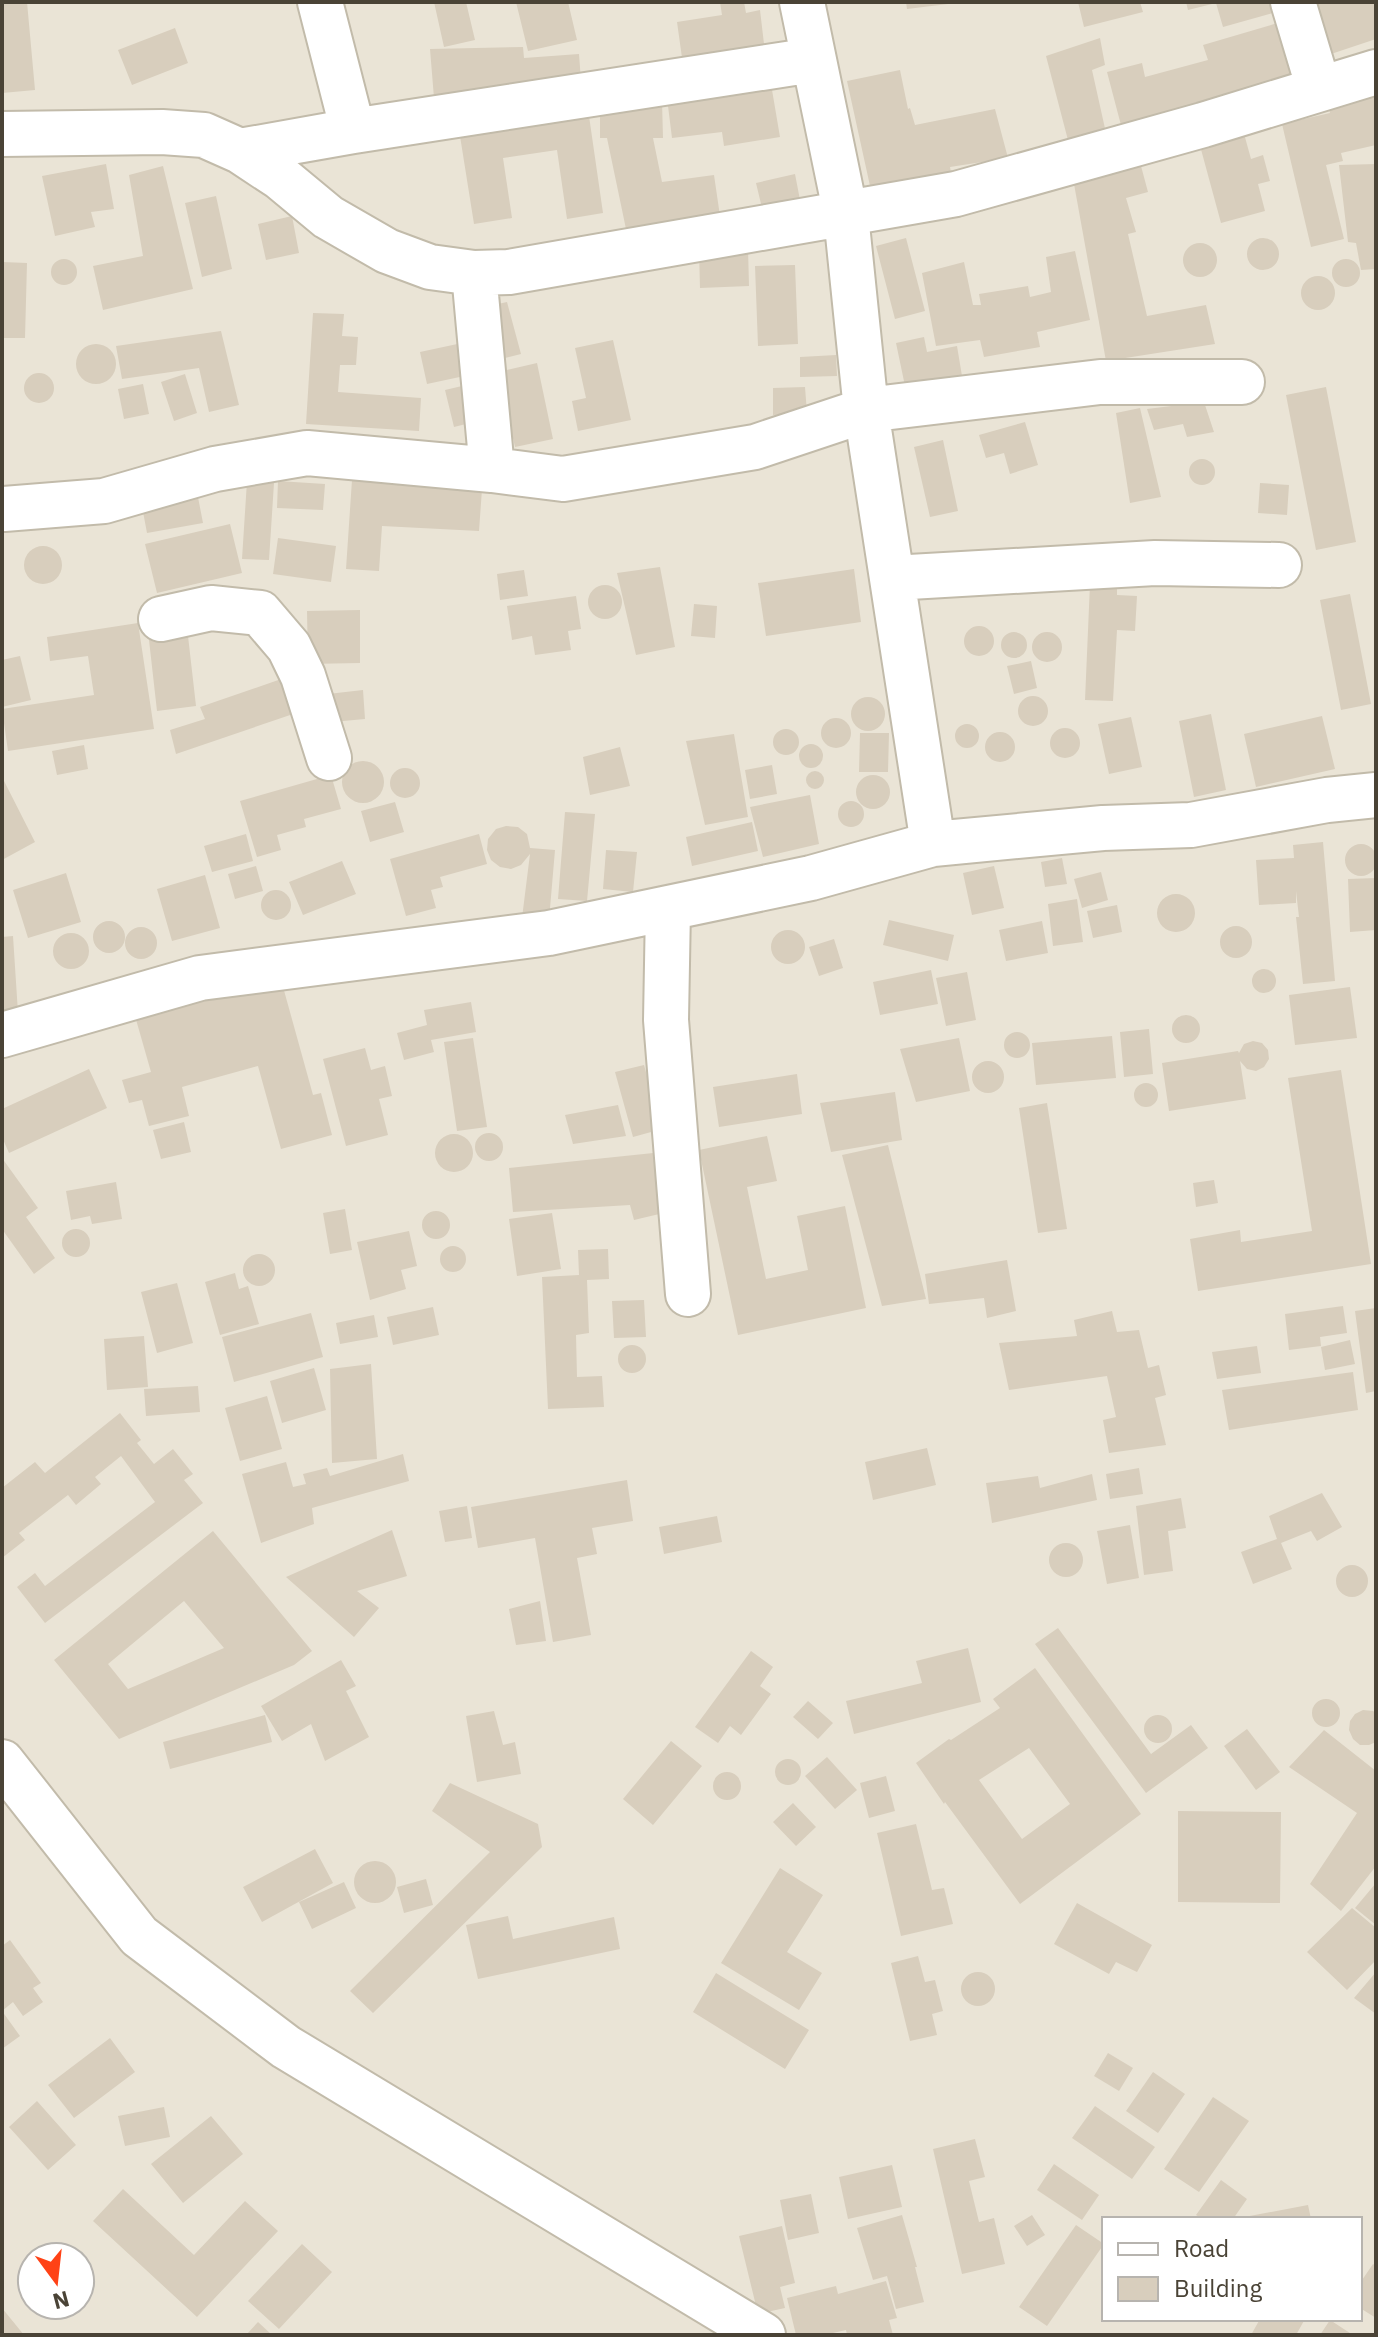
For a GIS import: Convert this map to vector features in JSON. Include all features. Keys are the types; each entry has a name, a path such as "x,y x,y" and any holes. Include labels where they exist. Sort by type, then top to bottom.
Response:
{"street":[{"path":"320,2 353,131"},
{"path":"802,2 846,215 866,410 933,844"},
{"path":"1293,2 1319,89"},
{"path":"240,151 813,60"},
{"path":"2,134 162,132 204,135 240,151 281,178 328,217 387,251 430,267 474,273 509,272 956,194 1203,125 1376,72"},
{"path":"474,273 492,470"},
{"path":"4,509 104,501 215,469 307,453 563,479 755,447 866,410 1100,382 1242,382"},
{"path":"892,578 1155,563 1279,565"},
{"path":"161,619 211,608 260,613 289,647 303,676 329,758"},
{"path":"2,1035 200,978 549,933 811,878 933,844 1103,828 1191,825 1327,800 1376,795"},
{"path":"668,908 666,1020 688,1294"},
{"path":"2,1762 139,1936 163,1955 286,2047 763,2335"}],"shaded area":[{"path":"2,2 1376,2 1376,2335 2,2335"}],"building":[{"path":"2,2 27,2 35,90 2,93"},
{"path":"434,2 466,2 475,40 444,47"},
{"path":"516,2 568,2 577,40 528,51"},
{"path":"720,2 744,2 746,13 760,10 766,61 684,72 677,22 722,15"},
{"path":"906,2 948,2 948,4 907,9"},
{"path":"1078,2 1140,2 1143,12 1084,27"},
{"path":"1186,2 1277,2 1280,11 1223,27 1216,3 1188,10"},
{"path":"1307,2 1376,2 1376,39 1325,56"},
{"path":"1281,22 1299,81 1122,129 1107,72 1142,63 1145,77 1208,60 1203,45"},
{"path":"175,28 188,63 132,85 118,50"},
{"path":"1100,38 1105,65 1092,70 1106,133 1069,144 1046,56"},
{"path":"523,47 524,58 579,54 581,81 434,98 430,49"},
{"path":"900,70 908,109 915,125 995,109 1008,158 950,167 952,178 872,195 847,81"},
{"path":"1376,82 1376,145 1341,153 1343,161 1326,165 1344,239 1311,247 1282,124 1330,113 1325,95"},
{"path":"771,84 780,137 724,146 722,132 672,138 667,98"},
{"path":"600,101 662,101 663,138 653,138 662,182 714,175 720,216 626,229 607,138 600,138"},
{"path":"589,116 603,213 567,219 557,150 503,158 512,218 474,224 460,136"},
{"path":"1243,130 1251,159 1263,155 1270,181 1258,184 1265,211 1221,223 1199,142"},
{"path":"106,164 114,209 91,212 95,227 55,236 42,176"},
{"path":"1376,164 1376,269 1361,270 1356,243 1348,242 1339,165"},
{"path":"163,166 193,289 103,310 93,266 143,256 129,175"},
{"path":"1141,166 1148,192 1126,198 1136,232 1128,234 1147,316 1206,305 1215,344 1106,361 1074,184"},
{"path":"795,174 800,200 762,208 756,183"},
{"path":"216,196 232,269 202,277 185,203"},
{"path":"292,216 299,253 266,260 258,224"},
{"path":"906,238 925,311 895,319 876,246"},
{"path":"1263,238 1274,243 1279,254 1274,265 1263,270 1252,265 1247,254 1252,243"},
{"path":"1200,243 1212,248 1217,260 1212,272 1200,277 1188,272 1183,260 1188,248"},
{"path":"748,248 749,286 700,288 699,250"},
{"path":"1075,251 1090,320 1037,332 1040,347 984,357 980,340 936,346 922,273 964,262 973,305 981,305 979,294 1028,286 1030,297 1051,292 1046,257"},
{"path":"64,259 73,263 77,272 73,281 64,285 55,281 51,272 55,263"},
{"path":"1346,259 1356,263 1360,273 1356,283 1346,287 1336,283 1332,273 1336,263"},
{"path":"2,262 27,263 25,338 2,338"},
{"path":"795,265 798,344 758,346 755,266"},
{"path":"1318,276 1330,281 1335,293 1330,305 1318,310 1306,305 1301,293 1306,281"},
{"path":"507,302 521,354 493,361 480,308"},
{"path":"313,313 344,314 342,336 358,337 356,365 340,365 338,392 421,398 419,431 306,424"},
{"path":"221,331 239,405 209,412 199,368 122,379 116,346"},
{"path":"924,337 927,352 957,346 962,376 905,386 896,343"},
{"path":"613,340 631,420 578,431 572,401 586,398 575,348"},
{"path":"462,343 469,375 427,384 420,352"},
{"path":"96,344 110,350 116,364 110,378 96,384 82,378 76,364 82,350"},
{"path":"836,355 837,376 800,377 800,357"},
{"path":"537,363 553,439 515,447 498,372"},
{"path":"39,373 45,374 53,382 53,394 45,402 39,403 33,402 25,394 24,388 25,382 33,374"},
{"path":"185,374 197,413 174,421 161,382"},
{"path":"143,384 149,414 124,419 118,389"},
{"path":"462,386 470,423 454,427 445,390"},
{"path":"805,387 807,413 773,415 773,388"},
{"path":"1326,387 1356,542 1316,550 1286,395"},
{"path":"1204,402 1214,432 1187,437 1183,424 1154,430 1147,409"},
{"path":"1140,408 1161,497 1130,503 1116,413"},
{"path":"1025,422 1038,465 1010,474 1004,453 986,458 979,435"},
{"path":"943,440 958,511 930,517 914,447"},
{"path":"1202,459 1211,463 1215,472 1211,481 1202,485 1193,481 1189,472 1193,463"},
{"path":"352,480 482,489 479,531 382,526 379,571 346,569"},
{"path":"247,481 274,483 269,560 242,559"},
{"path":"278,481 325,484 323,510 277,508"},
{"path":"1260,483 1289,485 1287,515 1258,513"},
{"path":"197,492 203,523 147,533 141,501"},
{"path":"230,524 242,573 157,593 145,544"},
{"path":"278,538 336,546 331,582 273,574"},
{"path":"43,546 56,552 62,565 56,578 43,584 30,578 24,565 30,552"},
{"path":"660,567 675,647 636,655 617,573"},
{"path":"854,569 861,622 766,636 758,583"},
{"path":"524,570 528,596 500,600 497,574"},
{"path":"1090,584 1117,586 1117,595 1137,596 1135,631 1117,630 1113,701 1085,700"},
{"path":"605,585 617,590 622,602 617,614 605,619 593,614 588,602 593,590"},
{"path":"1350,594 1371,704 1341,710 1320,600"},
{"path":"576,596 581,629 568,631 571,650 535,655 532,636 512,640 507,606"},
{"path":"694,604 717,606 715,638 691,636"},
{"path":"360,610 360,663 308,664 307,611"},
{"path":"138,623 154,729 8,751 2,709 94,695 88,656 50,661 47,637"},
{"path":"979,626 990,630 994,641 990,652 979,656 968,652 964,641 968,630"},
{"path":"1014,632 1023,636 1027,645 1023,654 1014,658 1005,654 1001,645 1005,636"},
{"path":"1047,632 1058,636 1062,647 1058,658 1047,662 1036,658 1032,647 1036,636"},
{"path":"188,636 196,706 157,711 149,640"},
{"path":"20,656 31,700 2,707 2,660"},
{"path":"1031,661 1037,688 1014,694 1007,666"},
{"path":"287,677 299,712 176,754 170,730 205,719 200,707"},
{"path":"363,690 365,719 332,722 328,694"},
{"path":"1033,696 1044,700 1048,711 1044,722 1033,726 1022,722 1018,711 1022,700"},
{"path":"868,697 880,702 885,714 880,726 868,731 856,726 851,714 856,702"},
{"path":"1211,714 1226,790 1194,797 1179,721"},
{"path":"1322,716 1335,769 1256,787 1244,734"},
{"path":"1131,717 1142,767 1109,774 1098,724"},
{"path":"836,718 842,719 850,727 850,739 842,747 836,748 830,747 822,739 821,733 822,727 830,719"},
{"path":"962,724 972,724 979,731 979,741 972,748 962,748 955,741 955,731"},
{"path":"1065,728 1071,729 1079,737 1079,749 1071,757 1065,758 1059,757 1051,749 1050,743 1051,737 1059,729"},
{"path":"786,729 795,733 799,742 795,751 786,755 777,751 773,742 777,733"},
{"path":"1000,732 1006,733 1014,741 1014,753 1006,761 1000,762 994,761 986,753 985,747 986,741 994,733"},
{"path":"860,733 889,733 888,772 859,772"},
{"path":"734,734 748,817 705,825 686,741"},
{"path":"811,744 820,747 823,756 820,765 811,768 802,765 799,756 802,747"},
{"path":"84,745 88,769 57,775 52,751"},
{"path":"620,747 630,786 590,795 583,757"},
{"path":"363,761 378,767 384,782 378,797 363,803 348,797 342,782 348,767"},
{"path":"772,765 777,794 750,799 745,770"},
{"path":"405,768 416,772 420,783 416,794 405,798 394,794 390,783 394,772"},
{"path":"815,771 824,780 815,789 806,780"},
{"path":"331,775 341,809 304,819 306,827 277,835 281,850 257,857 240,801"},
{"path":"873,775 885,780 890,792 885,804 873,809 861,804 856,792 861,780"},
{"path":"2,777 35,842 2,860"},
{"path":"810,795 819,844 763,857 750,807"},
{"path":"851,801 861,804 864,814 861,824 851,827 841,824 838,814 841,804"},
{"path":"395,802 404,832 370,842 361,811"},
{"path":"565,812 595,814 587,901 558,899"},
{"path":"752,822 758,851 692,866 686,837"},
{"path":"518,827 527,834 530,848 555,850 549,920 522,918 530,854 521,865 511,869 500,867 491,860 487,850 488,839 496,829"},
{"path":"246,834 253,861 212,872 204,846"},
{"path":"479,834 487,864 440,877 443,887 431,890 436,908 406,916 390,859"},
{"path":"1323,842 1335,981 1303,984 1296,891 1296,903 1259,905 1256,860 1294,858 1293,845"},
{"path":"1361,844 1372,849 1377,860 1372,871 1361,876 1350,871 1345,860 1350,849"},
{"path":"606,850 637,852 633,892 603,889"},
{"path":"1062,858 1067,884 1045,887 1041,862"},
{"path":"342,861 356,894 303,915 289,882"},
{"path":"256,866 263,891 235,899 228,874"},
{"path":"994,866 1004,908 972,915 963,873"},
{"path":"1101,872 1108,900 1082,908 1074,879"},
{"path":"66,873 81,922 28,938 13,890"},
{"path":"205,875 220,928 172,941 157,889"},
{"path":"1376,878 1376,930 1350,932 1348,879"},
{"path":"276,890 287,894 291,905 287,916 276,920 265,916 261,905 265,894"},
{"path":"1176,894 1189,900 1195,913 1189,926 1176,932 1163,926 1157,913 1163,900"},
{"path":"1077,899 1083,942 1053,946 1048,904"},
{"path":"1117,905 1122,932 1093,938 1087,911"},
{"path":"889,920 954,935 948,961 883,945"},
{"path":"109,921 120,926 125,937 120,948 109,953 98,948 93,937 98,926"},
{"path":"1042,921 1048,953 1006,961 999,930"},
{"path":"1236,926 1247,931 1252,942 1247,953 1236,958 1225,953 1220,942 1225,931"},
{"path":"141,927 153,931 157,943 153,955 141,959 129,955 125,943 129,931"},
{"path":"788,930 800,935 805,947 800,959 788,964 776,959 771,947 776,935"},
{"path":"71,933 84,938 89,951 84,964 71,969 58,964 53,951 58,938"},
{"path":"13,936 18,1013 2,1014 2,937"},
{"path":"834,939 843,968 819,976 809,947"},
{"path":"1264,969 1273,972 1276,981 1273,990 1264,993 1255,990 1252,981 1255,972"},
{"path":"931,970 938,1004 880,1015 873,982"},
{"path":"967,972 976,1020 946,1026 936,978"},
{"path":"280,976 313,1095 321,1093 332,1135 281,1149 258,1066 182,1087 189,1116 149,1126 142,1100 129,1103 122,1080 151,1072 135,1016"},
{"path":"1350,987 1357,1038 1295,1045 1289,995"},
{"path":"471,1002 476,1032 431,1040 434,1052 404,1060 397,1033 427,1025 424,1010"},
{"path":"1186,1015 1196,1019 1200,1029 1196,1039 1186,1043 1176,1039 1172,1029 1176,1019"},
{"path":"1149,1029 1153,1074 1124,1077 1120,1032"},
{"path":"1017,1032 1026,1036 1030,1045 1026,1054 1017,1058 1008,1054 1004,1045 1008,1036"},
{"path":"1112,1036 1116,1078 1036,1085 1032,1043"},
{"path":"473,1038 487,1127 457,1131 444,1042"},
{"path":"959,1038 970,1091 916,1102 900,1049"},
{"path":"1253,1041 1262,1043 1268,1050 1269,1059 1264,1067 1256,1071 1247,1069 1240,1061 1246,1099 1169,1111 1162,1063 1239,1053 1244,1044"},
{"path":"365,1048 371,1070 385,1066 392,1096 379,1099 388,1135 346,1146 323,1059"},
{"path":"988,1061 999,1066 1004,1077 999,1088 988,1093 977,1088 972,1077 977,1066"},
{"path":"644,1065 662,1129 633,1137 615,1072"},
{"path":"89,1069 107,1108 9,1153 2,1137 2,1109"},
{"path":"1341,1070 1371,1264 1198,1291 1190,1239 1240,1230 1241,1242 1312,1231 1288,1078"},
{"path":"797,1074 802,1114 719,1127 713,1087"},
{"path":"1146,1083 1155,1086 1158,1095 1155,1104 1146,1107 1137,1104 1134,1095 1137,1086"},
{"path":"895,1092 902,1140 831,1152 820,1103"},
{"path":"1047,1103 1067,1229 1038,1233 1019,1108"},
{"path":"618,1105 626,1136 573,1144 565,1115"},
{"path":"184,1122 191,1152 161,1159 153,1130"},
{"path":"489,1133 499,1137 503,1147 499,1157 489,1161 479,1157 475,1147 479,1137"},
{"path":"454,1134 467,1140 473,1153 467,1166 454,1172 441,1166 435,1153 441,1140"},
{"path":"767,1136 777,1181 747,1187 766,1279 808,1270 797,1216 845,1206 866,1308 738,1335 699,1150"},
{"path":"888,1145 926,1299 882,1306 842,1155"},
{"path":"663,1152 676,1210 634,1220 630,1205 513,1212 509,1168"},
{"path":"2,1158 38,1208 26,1217 55,1258 34,1274 2,1229"},
{"path":"1214,1180 1218,1203 1196,1207 1193,1183"},
{"path":"116,1182 122,1219 92,1224 90,1216 71,1220 66,1191"},
{"path":"345,1209 352,1250 330,1254 323,1213"},
{"path":"436,1211 446,1215 450,1225 446,1235 436,1239 426,1235 422,1225 426,1215"},
{"path":"552,1213 561,1269 517,1276 509,1219"},
{"path":"76,1229 86,1233 90,1243 86,1253 76,1257 66,1253 62,1243 66,1233"},
{"path":"409,1231 417,1266 401,1270 406,1289 370,1300 357,1242"},
{"path":"453,1246 462,1250 466,1259 462,1268 453,1272 444,1268 440,1259 444,1250"},
{"path":"608,1249 609,1279 587,1280 589,1333 576,1335 577,1377 602,1376 604,1407 548,1409 542,1277 579,1275 578,1250"},
{"path":"259,1254 270,1259 275,1270 270,1281 259,1286 248,1281 243,1270 248,1259"},
{"path":"1007,1260 1016,1311 987,1318 984,1298 929,1304 925,1274"},
{"path":"235,1273 239,1289 248,1286 259,1324 220,1335 205,1282"},
{"path":"177,1283 193,1343 157,1353 141,1292"},
{"path":"644,1300 646,1337 614,1338 612,1301"},
{"path":"1343,1306 1347,1333 1320,1337 1321,1346 1289,1350 1285,1314"},
{"path":"433,1307 439,1335 393,1345 387,1317"},
{"path":"1376,1308 1376,1391 1366,1393 1355,1311"},
{"path":"1112,1311 1117,1332 1139,1330 1148,1368 1159,1365 1166,1395 1155,1398 1166,1445 1109,1453 1103,1420 1116,1417 1107,1376 1009,1390 999,1343 1077,1336 1074,1320"},
{"path":"311,1313 323,1357 234,1382 222,1337"},
{"path":"374,1315 378,1337 340,1344 336,1323"},
{"path":"144,1336 148,1387 107,1390 104,1339"},
{"path":"1350,1340 1355,1364 1325,1370 1321,1347"},
{"path":"632,1345 642,1349 646,1359 642,1369 632,1373 622,1369 618,1359 622,1349"},
{"path":"1257,1346 1261,1373 1217,1379 1212,1352"},
{"path":"371,1364 377,1459 332,1463 330,1369"},
{"path":"314,1368 326,1410 282,1423 270,1381"},
{"path":"1353,1372 1358,1410 1229,1430 1222,1390"},
{"path":"198,1386 200,1412 146,1416 144,1389"},
{"path":"267,1396 282,1449 240,1461 225,1408"},
{"path":"120,1413 141,1440 137,1443 154,1464 173,1449 193,1474 184,1480 203,1503 45,1623 17,1587 35,1573 45,1586 155,1502 121,1456 95,1477 101,1484 76,1505 68,1495 19,1533 25,1540 2,1558 2,1488 35,1462 45,1473"},
{"path":"927,1448 936,1485 873,1500 865,1462"},
{"path":"403,1454 409,1481 312,1508 314,1524 261,1543 242,1474 286,1462 293,1487 306,1484 303,1474 327,1468 330,1476"},
{"path":"1139,1468 1143,1494 1110,1499 1106,1474"},
{"path":"1092,1474 1097,1500 992,1523 986,1483 1038,1476 1040,1488"},
{"path":"627,1480 633,1521 592,1528 597,1554 577,1558 591,1635 553,1642 535,1538 478,1548 471,1507"},
{"path":"1322,1493 1342,1527 1317,1541 1311,1531 1281,1543 1292,1569 1253,1584 1241,1552 1277,1539 1269,1516"},
{"path":"1181,1498 1186,1528 1168,1531 1173,1571 1144,1575 1136,1506"},
{"path":"467,1506 472,1538 445,1542 439,1511"},
{"path":"717,1516 722,1542 664,1554 659,1527"},
{"path":"1130,1525 1139,1578 1107,1584 1097,1531"},
{"path":"392,1530 407,1576 357,1591 379,1608 354,1637 286,1577"},
{"path":"213,1531 312,1651 294,1665 119,1739 54,1660","holes":["184,1601 224,1648 128,1689 108,1664"]},
{"path":"1066,1543 1078,1548 1083,1560 1078,1572 1066,1577 1054,1572 1049,1560 1054,1548"},
{"path":"1352,1565 1363,1570 1368,1581 1363,1592 1352,1597 1341,1592 1336,1581 1341,1570"},
{"path":"540,1601 546,1641 516,1645 509,1609"},
{"path":"1058,1628 1151,1754 1191,1725 1208,1748 1146,1793 1035,1644"},
{"path":"968,1648 981,1702 854,1734 846,1701 922,1683 916,1661"},
{"path":"751,1651 773,1667 760,1686 771,1694 741,1735 730,1726 718,1743 695,1727"},
{"path":"341,1660 356,1686 346,1691 369,1737 325,1761 311,1724 282,1741 261,1706"},
{"path":"1035,1668 1141,1814 1020,1904 916,1763 1000,1708 993,1699","holes":["1029,1748 1070,1804 1022,1839 979,1780"]},
{"path":"1326,1699 1336,1703 1340,1713 1336,1723 1326,1727 1316,1723 1312,1713 1316,1703"},
{"path":"808,1701 833,1723 818,1739 793,1717"},
{"path":"1363,1710 1376,1713 1376,1742 1369,1745 1360,1745 1349,1730 1350,1721"},
{"path":"494,1711 503,1745 515,1742 521,1774 477,1782 466,1716"},
{"path":"265,1715 272,1742 170,1769 163,1742"},
{"path":"1158,1715 1168,1719 1172,1729 1168,1739 1158,1743 1148,1739 1144,1729 1148,1719"},
{"path":"1247,1729 1280,1772 1256,1790 1224,1746"},
{"path":"1324,1730 1376,1771 1376,1866 1341,1911 1310,1884 1357,1813 1289,1767"},
{"path":"671,1741 702,1766 653,1825 623,1799"},
{"path":"827,1757 857,1790 835,1809 805,1776"},
{"path":"788,1759 797,1763 801,1772 797,1781 788,1785 779,1781 775,1772 779,1763"},
{"path":"727,1772 737,1776 741,1786 737,1796 727,1800 717,1796 713,1786 717,1776"},
{"path":"886,1776 895,1811 869,1818 860,1783"},
{"path":"450,1783 538,1824 542,1847 373,2013 350,1991 490,1852 432,1811"},
{"path":"793,1803 816,1827 796,1846 773,1822"},
{"path":"1178,1811 1281,1812 1280,1903 1178,1902"},
{"path":"916,1824 932,1890 944,1888 953,1924 901,1936 877,1833"},
{"path":"315,1849 333,1883 262,1922 243,1887"},
{"path":"375,1861 390,1867 396,1882 390,1897 375,1903 360,1897 354,1882 360,1867"},
{"path":"780,1868 823,1895 787,1952 822,1973 799,2010 721,1963"},
{"path":"426,1879 433,1905 404,1913 397,1887"},
{"path":"344,1882 356,1908 312,1929 299,1902"},
{"path":"1376,1883 1376,1925 1355,1908"},
{"path":"1077,1903 1152,1945 1137,1972 1116,1962 1109,1974 1054,1944"},
{"path":"1352,1908 1376,1928 1376,1960 1347,1990 1307,1952"},
{"path":"508,1916 513,1939 614,1917 620,1949 478,1979 466,1925"},
{"path":"10,1940 41,1983 33,1988 43,2002 23,2016 13,2002 2,2011 2,1946"},
{"path":"918,1956 925,1982 935,1980 943,2011 932,2014 937,2035 910,2041 891,1963"},
{"path":"978,1972 990,1977 995,1989 990,2001 978,2006 966,2001 961,1989 966,1977"},
{"path":"1376,1972 1376,2014 1354,1998"},
{"path":"716,1973 809,2030 785,2069 693,2012"},
{"path":"2,2011 20,2036 2,2049"},
{"path":"110,2038 135,2072 74,2118 48,2085"},
{"path":"1108,2053 1133,2068 1119,2091 1094,2076"},
{"path":"1153,2072 1185,2094 1158,2133 1126,2111"},
{"path":"1213,2097 1249,2121 1199,2192 1164,2169"},
{"path":"37,2101 76,2145 48,2170 9,2127"},
{"path":"1095,2106 1155,2147 1132,2179 1072,2138"},
{"path":"164,2107 170,2137 125,2146 118,2116"},
{"path":"211,2116 243,2154 183,2203 151,2164"},
{"path":"975,2139 985,2177 969,2181 979,2222 994,2218 1005,2264 962,2274 933,2149"},
{"path":"1054,2164 1099,2195 1082,2220 1037,2190"},
{"path":"892,2165 902,2207 848,2219 839,2177"},
{"path":"1221,2180 1247,2199 1234,2217 1196,2215"},
{"path":"123,2189 194,2255 245,2201 278,2231 197,2317 93,2221"},
{"path":"811,2194 819,2233 788,2240 780,2200"},
{"path":"1308,2205 1311,2217 1244,2217"},
{"path":"902,2215 924,2302 896,2309 887,2276 873,2280 857,2228"},
{"path":"1032,2215 1045,2235 1027,2246 1014,2226"},
{"path":"1076,2225 1102,2243 1047,2326 1019,2307"},
{"path":"782,2226 795,2283 780,2287 785,2308 758,2314 739,2236"},
{"path":"302,2244 332,2272 279,2329 248,2301"},
{"path":"1373,2264 1376,2266 1376,2318 1362,2309 1362,2280"},
{"path":"886,2281 897,2318 889,2320 893,2335 847,2335 846,2330 824,2335 796,2335 787,2298 836,2286 838,2294"},
{"path":"2,2308 24,2335 2,2335"},
{"path":"1259,2321 1304,2321 1296,2335 1251,2335"},
{"path":"1332,2321 1353,2335 1320,2335"},
{"path":"258,2322 272,2335 246,2335"}]}
